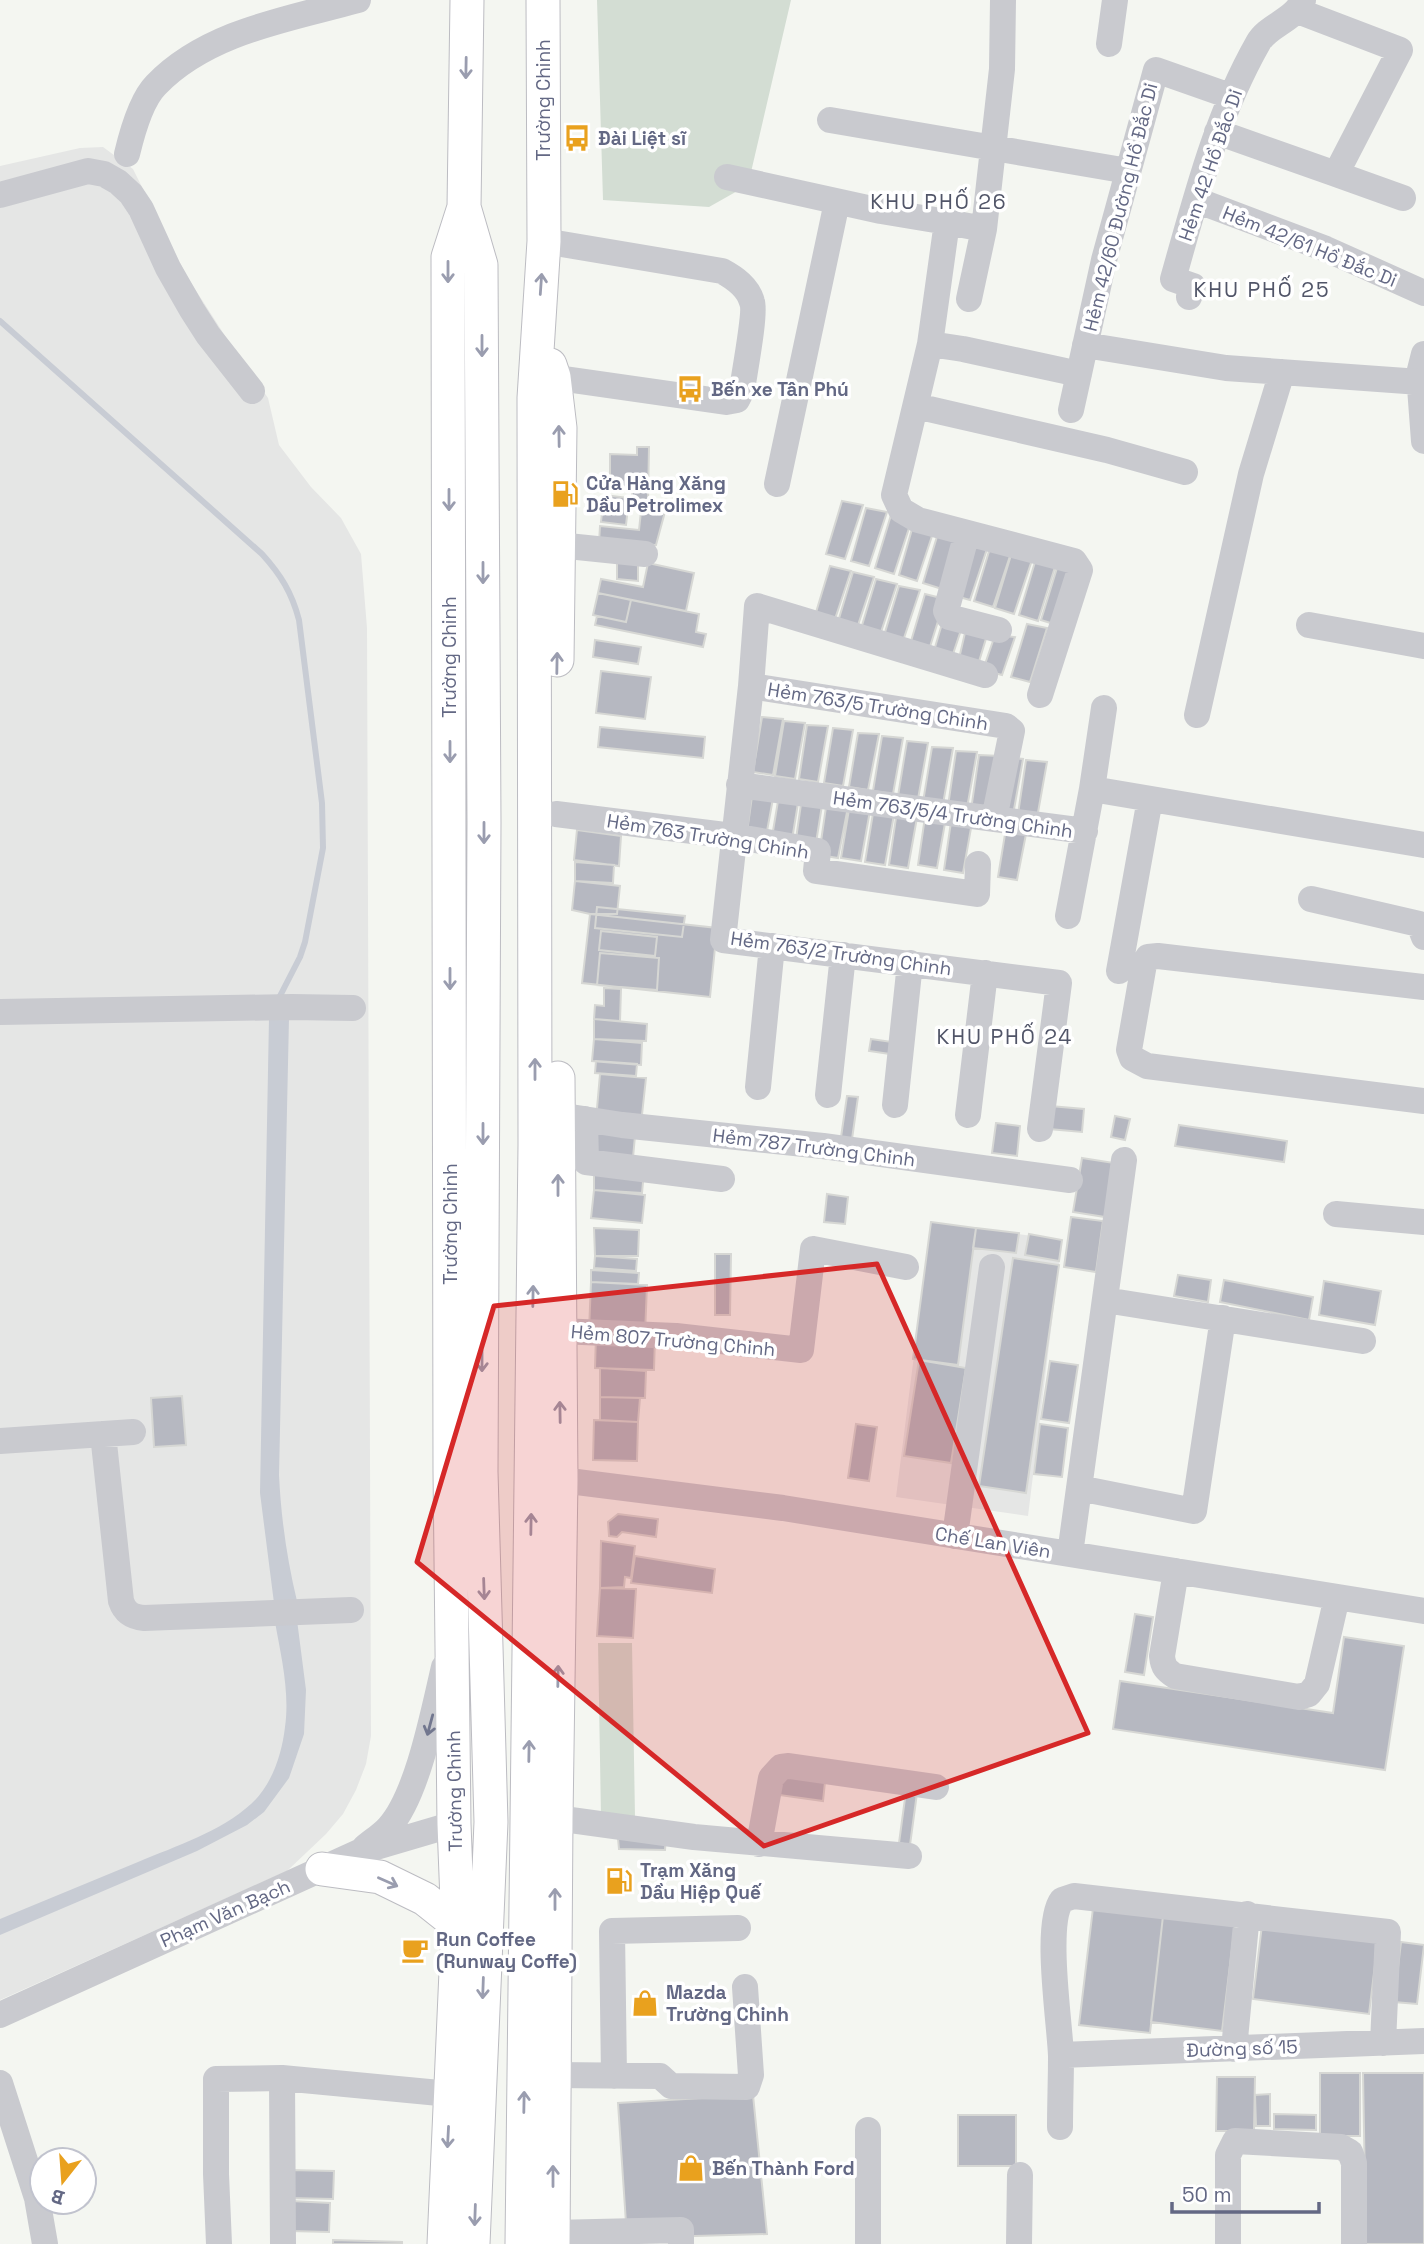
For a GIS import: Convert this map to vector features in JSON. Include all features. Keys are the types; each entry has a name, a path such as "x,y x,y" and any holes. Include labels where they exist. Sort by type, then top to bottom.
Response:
{"main road":[{"name":"Trường Chinh","path":"443,2244 458,1926 452,1634 448,257 464,206 467,0"},
{"name":"Trường Chinh","path":"542,2241 526,1862 542,1819 561,1480 559,1331 572,1117 556,814 559,428 545,376 537,327 544,241 543,0"},
{"name":"Trường Chinh","path":"464,206 481,265 481,1472 491,1822 473,2244"},
{"name":"Trường Chinh","path":"542,2241 554,2075 542,1819 535,1145 545,376"},
{"path":"450,714 483,666"},
{"path":"454,1824 542,1819"},
{"path":"322,1869 380,1877 425,1899 485,1947"}],"street":[{"path":"127,154 134,127 155,86 196,52 252,30 358,0"},
{"path":"970,299 984,229 995,147 1002,69 1003,0"},
{"path":"1109,44 1115,0"},
{"path":"1300,5 1412,54 1336,174"},
{"name":"Hẻm 42 Hồ Đắc Di","path":"1189,297 1193,286 1173,279 1230,96 1260,39 1300,5"},
{"name":"Hẻm 42/60 Đường Hồ Đắc Di","path":"1071,410 1104,260 1156,70 1230,96"},
{"path":"830,120 1128,171"},
{"path":"1217,132 1403,198"},
{"path":"0,195 88,171 104,174 118,182 131,194 141,209 168,268 208,335 252,391"},
{"path":"727,177 837,202 984,229"},
{"name":"Hẻm 42/61 Hồ Đắc Di","path":"1196,200 1326,249 1424,293"},
{"path":"777,484 837,202"},
{"path":"947,222 930,344 894,495 901,510 918,520 1073,561 1080,570 1041,695"},
{"path":"544,241 722,271 746,289 754,304 742,390 737,400 726,402 545,376"},
{"path":"930,344 1079,374"},
{"name":"Hẻm 42/60 Đường Hồ Đắc Di","path":"1085,345 1226,368 1420,382"},
{"path":"1424,354 1420,382 1424,441"},
{"path":"1197,715 1251,474 1282,372"},
{"path":"916,406 1107,450 1185,472"},
{"path":"967,533 946,611 949,617 999,630"},
{"path":"558,545 645,554"},
{"name":"Hẻm 763/5 Trường Chinh","path":"733,836 751,686 757,606 985,675"},
{"path":"1309,625 1424,646"},
{"name":"Hẻm 763/5 Trường Chinh","path":"751,686 1006,726 1012,730 994,819"},
{"name":"Hẻm 763/5/4 Trường Chinh","path":"739,785 1085,831 1104,708"},
{"path":"1092,789 1424,845"},
{"path":"1119,971 1150,799"},
{"name":"Hẻm 763 Trường Chinh","path":"556,814 733,836 818,850 816,872 977,894 978,864"},
{"path":"1068,916 1085,831"},
{"name":"Hẻm 763/2 Trường Chinh","path":"733,836 723,940 1059,983 1040,1129"},
{"path":"1311,899 1419,924 1424,937"},
{"path":"758,1087 772,946"},
{"path":"828,1095 843,955"},
{"path":"1424,987 1148,957 1144,964 1129,1050 1132,1058 1147,1066 1424,1101"},
{"path":"895,1105 910,963"},
{"path":"968,1115 985,973"},
{"path":"0,1012 292,1006 353,1008"},
{"path":"572,1117 586,1162 723,1178"},
{"name":"Hẻm 787 Trường Chinh","path":"572,1117 822,1146 1070,1180"},
{"path":"1070,1554 1124,1160"},
{"path":"1336,1214 1424,1222"},
{"name":"Hẻm 807 Trường Chinh","path":"559,1331 676,1336 802,1350 813,1249 906,1267"},
{"path":"954,1536 992,1267"},
{"path":"1105,1300 1363,1341"},
{"path":"1079,1488 1194,1511 1223,1318"},
{"path":"0,1441 133,1432"},
{"path":"103,1434 121,1601 122,1607 131,1615 144,1618 351,1610"},
{"name":"Chế Lan Viên","path":"561,1480 783,1508 1424,1611"},
{"path":"1176,1571 1162,1656 1167,1670 1175,1676 1299,1697 1309,1694 1317,1684 1337,1597"},
{"path":"359,1852 390,1826 406,1799 422,1754 452,1634"},
{"path":"759,1844 771,1778 781,1767 936,1787"},
{"path":"542,1819 759,1844 909,1856"},
{"name":"Phạm Văn Bạch","path":"0,2015 359,1852 454,1824"},
{"path":"1060,2127 1061,2055 1055,1915 1062,1900 1074,1896 1388,1932 1383,2043"},
{"path":"1234,2049 1247,1914"},
{"path":"614,2076 612,1931 738,1928"},
{"path":"554,2075 660,2076 671,2086 747,2087 751,2075 745,1987"},
{"name":"Đường số 15","path":"1061,2055 1424,2041"},
{"path":"282,2078 283,2244"},
{"path":"219,2244 216,2079 282,2078 450,2094"},
{"path":"0,2083 37,2198 45,2244"},
{"path":"868,2130 868,2244"},
{"path":"1227,2244 1227,2155 1236,2141 1341,2147 1350,2152 1354,2163 1354,2244"},
{"path":"1019,2244 1020,2175"},
{"path":"542,2241 681,2230 681,2244"}],"highlighted area":[{"path":"877,1264 1088,1733 764,1846 417,1562 494,1306"}],"shaded area":[{"path":"597,0 791,0 748,185 709,207 603,200"},
{"path":"103,147 133,169 186,275 268,398 279,445 311,487 341,518 361,554 367,628 371,1736 366,1764 343,1814 287,1871 0,2000 0,166 80,148"},
{"path":"269,1018 289,1018 279,1475 285,1538 297,1601 274,1603 260,1493"},
{"path":"931,1222 1062,1240 1028,1516 896,1497"},
{"path":"297,1620 306,1690 304,1734 289,1778 264,1812 247,1825 197,1851 0,1935 0,1919 197,1838 226,1823 251,1804 265,1788 275,1769 285,1727 286,1687 275,1622"},
{"path":"598,1643 632,1643 635,1817 601,1817"}],"building":[{"path":"637,447 649,447 648,500 632,500 632,490 610,490 610,454 637,455"},
{"path":"604,495 629,498 626,525 601,522"},
{"path":"842,501 863,505 845,559 826,554"},
{"path":"642,502 666,508 656,545 599,543 600,526 639,530"},
{"path":"866,508 887,512 869,566 851,561"},
{"path":"891,515 912,519 894,574 875,568"},
{"path":"914,522 935,527 917,581 899,575"},
{"path":"939,530 959,534 942,589 923,583"},
{"path":"967,542 988,546 970,600 952,595"},
{"path":"990,548 1011,553 993,607 974,601"},
{"path":"1011,555 1032,560 1014,614 995,608"},
{"path":"617,559 638,560 638,581 617,579"},
{"path":"1035,562 1055,567 1038,621 1019,615"},
{"path":"648,563 694,573 686,611 598,593 601,579 643,587"},
{"path":"830,566 851,571 833,625 814,619"},
{"path":"1057,568 1077,572 1060,626 1041,620"},
{"path":"853,572 874,577 856,631 837,625"},
{"path":"876,579 897,584 879,638 860,632"},
{"path":"899,586 920,590 902,644 883,639"},
{"path":"598,593 631,600 626,622 593,615"},
{"path":"925,594 945,599 928,653 909,648"},
{"path":"631,600 699,614 696,632 706,634 703,647 595,625 597,616 626,622"},
{"path":"944,617 963,624 951,660 933,654"},
{"path":"967,624 988,632 977,668 958,663"},
{"path":"1027,624 1047,628 1030,682 1011,677"},
{"path":"995,635 1015,637 1002,675 983,670"},
{"path":"595,640 641,647 638,664 593,657"},
{"path":"601,671 651,677 645,719 596,713"},
{"path":"762,717 783,719 773,775 753,772"},
{"path":"784,721 805,723 795,779 775,776"},
{"path":"807,725 828,726 818,782 799,779"},
{"path":"600,727 705,737 703,758 598,747"},
{"path":"833,728 853,730 843,786 824,783"},
{"path":"858,733 879,734 868,790 849,787"},
{"path":"882,736 903,738 893,794 873,791"},
{"path":"907,741 928,743 918,799 898,796"},
{"path":"932,747 953,748 943,804 923,802"},
{"path":"956,751 977,752 967,808 948,806"},
{"path":"979,755 1000,756 990,812 971,810"},
{"path":"1002,757 1023,759 1013,815 994,812"},
{"path":"1026,760 1047,762 1037,818 1018,814"},
{"path":"753,789 774,793 765,842 746,839"},
{"path":"779,795 799,797 791,846 771,843"},
{"path":"802,797 823,799 815,849 795,846"},
{"path":"827,800 849,802 838,858 819,855"},
{"path":"850,803 871,805 861,861 841,858"},
{"path":"874,807 895,809 885,865 865,862"},
{"path":"926,810 947,812 937,868 918,865"},
{"path":"897,811 918,812 908,868 889,865"},
{"path":"952,815 973,817 963,873 944,870"},
{"path":"1007,822 1028,824 1017,880 998,877"},
{"path":"577,830 621,836 619,866 574,860"},
{"path":"575,862 614,865 613,883 575,881"},
{"path":"575,881 620,886 617,914 590,914 572,910"},
{"path":"597,907 685,916 682,937 595,928"},
{"path":"590,914 717,928 710,997 582,983"},
{"path":"601,931 657,937 655,956 599,950"},
{"path":"600,953 659,958 657,990 597,985"},
{"path":"604,988 621,989 620,1021 594,1019 595,1005 604,1006"},
{"path":"594,1019 647,1024 646,1041 594,1039"},
{"path":"594,1039 642,1043 641,1065 592,1061"},
{"path":"871,1039 899,1043 897,1055 869,1051"},
{"path":"596,1061 637,1064 636,1076 595,1073"},
{"path":"600,1074 646,1078 641,1124 596,1120"},
{"path":"847,1096 858,1097 851,1146 840,1144"},
{"path":"1050,1106 1084,1109 1082,1132 1049,1129"},
{"path":"1115,1116 1130,1119 1125,1140 1111,1137"},
{"path":"996,1123 1020,1126 1017,1156 992,1153"},
{"path":"1179,1125 1287,1141 1284,1162 1175,1146"},
{"path":"597,1131 635,1136 632,1168 594,1163"},
{"path":"1082,1158 1114,1163 1105,1217 1073,1212"},
{"path":"594,1167 644,1172 642,1193 594,1190"},
{"path":"594,1190 645,1195 642,1223 591,1218"},
{"path":"827,1194 848,1197 845,1224 824,1222"},
{"path":"1071,1217 1103,1221 1096,1272 1064,1267"},
{"path":"931,1222 976,1228 958,1365 913,1359"},
{"path":"594,1228 639,1230 638,1256 595,1256"},
{"path":"976,1228 1019,1233 1016,1253 973,1248"},
{"path":"1029,1234 1062,1240 1059,1261 1025,1255"},
{"path":"715,1254 731,1254 730,1315 715,1315"},
{"path":"595,1256 637,1259 636,1271 594,1268"},
{"path":"1013,1258 1059,1265 1026,1493 979,1486"},
{"path":"591,1270 639,1273 638,1284 591,1282"},
{"path":"1178,1275 1211,1280 1208,1302 1174,1296"},
{"path":"1224,1280 1313,1297 1309,1320 1220,1302"},
{"path":"1324,1281 1381,1291 1375,1325 1319,1315"},
{"path":"591,1282 647,1285 645,1334 589,1331"},
{"path":"596,1335 655,1337 654,1370 595,1368"},
{"path":"919,1360 966,1368 951,1463 904,1456"},
{"path":"1050,1361 1078,1365 1069,1423 1041,1419"},
{"path":"600,1368 646,1371 645,1398 600,1397"},
{"path":"182,1396 186,1445 154,1447 151,1398"},
{"path":"600,1397 640,1398 638,1422 600,1420"},
{"path":"594,1420 638,1422 637,1461 593,1460"},
{"path":"856,1424 877,1427 869,1481 848,1478"},
{"path":"1040,1424 1068,1428 1062,1477 1034,1474"},
{"path":"618,1514 658,1519 656,1537 622,1532 617,1537 609,1536 608,1522"},
{"path":"601,1541 635,1546 631,1578 625,1577 624,1587 600,1588"},
{"path":"635,1556 715,1569 712,1593 631,1583"},
{"path":"600,1588 636,1589 633,1638 597,1636"},
{"path":"1135,1614 1153,1617 1144,1675 1125,1672"},
{"path":"1344,1637 1404,1646 1385,1770 1113,1729 1120,1681 1333,1713"},
{"path":"775,1775 825,1782 823,1801 772,1794"},
{"path":"906,1791 917,1793 910,1845 899,1843"},
{"path":"617,1828 666,1836 665,1850 619,1849"},
{"path":"1093,1908 1163,1916 1150,2033 1079,2025"},
{"path":"1163,1916 1235,1924 1222,2031 1151,2022"},
{"path":"1262,1925 1378,1940 1369,2014 1253,1999"},
{"path":"1401,1942 1424,1945 1417,2004 1394,2002"},
{"path":"1320,2073 1360,2073 1360,2136 1320,2136"},
{"path":"1363,2073 1424,2073 1424,2244 1366,2244"},
{"path":"1217,2077 1255,2077 1254,2131 1216,2131"},
{"path":"1270,2094 1270,2126 1256,2126 1255,2095"},
{"name":"Bến Thành Ford","path":"753,2095 767,2234 627,2238 618,2103"},
{"path":"1274,2114 1316,2115 1316,2130 1274,2129"},
{"path":"958,2115 1016,2115 1016,2166 958,2166"},
{"path":"288,2170 334,2171 333,2199 288,2198"},
{"path":"291,2201 330,2203 329,2232 290,2231"},
{"path":"333,2240 402,2242 402,2244 333,2244"}],"waterway":[{"path":"0,321 262,554 280,577 293,601 299,620 322,803 323,848 305,942 280,996"}],"place":[{"name":"Đài Liệt sĩ","path":"577,138"},
{"name":"Bến xe Tân Phú","path":"690,389"},
{"name":"Cửa Hàng Xăng Dầu Petrolimex","path":"565,494"},
{"name":"Trạm Xăng Dầu Hiệp Quế","path":"619,1881"},
{"name":"Run Coffee (Runway Coffe)","path":"415,1950"},
{"name":"Mazda Trường Chinh","path":"645,2003"},
{"name":"Bến Thành Ford","path":"691,2168"}],"district":[{"name":"KHU PHỐ 26","path":"939,202"},
{"name":"KHU PHỐ 25","path":"1262,290"},
{"name":"KHU PHỐ 24","path":"1005,1037"}]}
